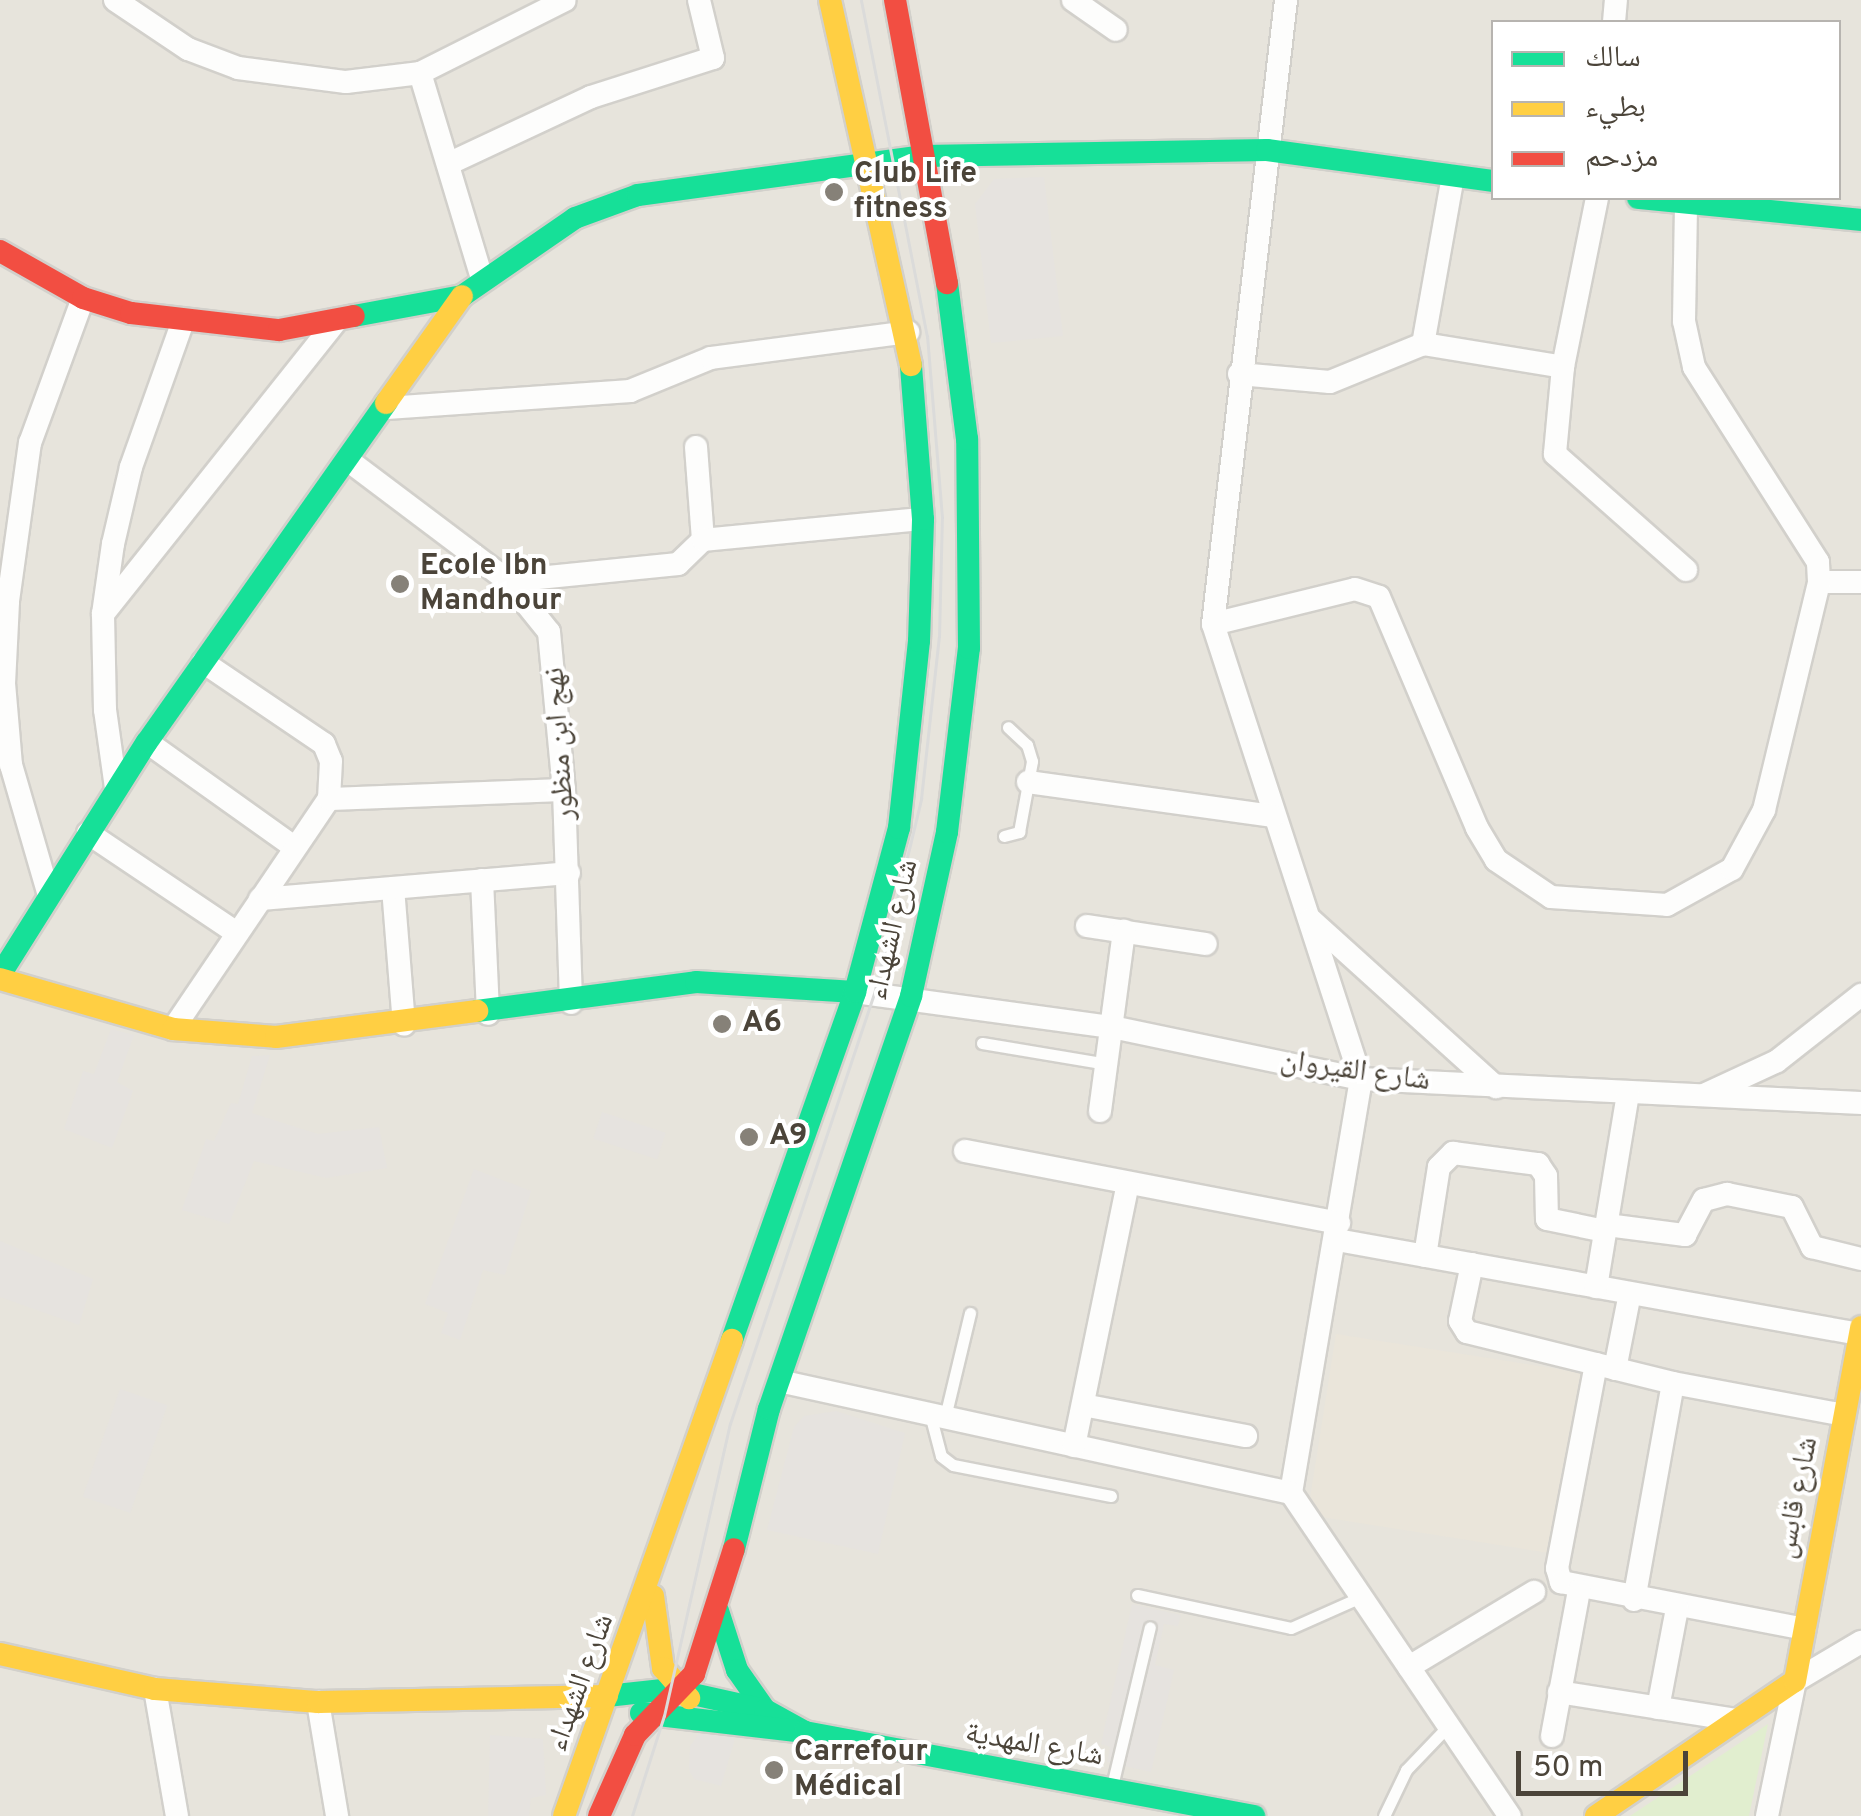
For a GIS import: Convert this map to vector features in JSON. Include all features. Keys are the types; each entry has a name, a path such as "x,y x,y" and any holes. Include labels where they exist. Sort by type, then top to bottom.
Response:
{"street":[{"path":"115,0 188,50 238,68 346,82 420,73 565,0"},
{"path":"448,164 592,97 713,58 699,0"},
{"name":"شارع الشهداء","path":"564,1816 600,1699 654,1573 855,992 899,828 919,641 923,519 908,332 830,0"},
{"name":"شارع الشهداء","path":"599,1816 621,1760 650,1714 682,1691 718,1612 779,1381 912,996 947,832 969,648 972,522 957,334 895,0"},
{"path":"1073,0 1116,30"},
{"path":"1286,0 1239,374 1213,624 1361,1079 1338,1232 1290,1493"},
{"path":"420,73 482,280"},
{"path":"855,992 696,982 404,1026 276,1037 172,1030 0,977 48,892 147,742 387,408 462,296 575,218 638,195 924,156 1267,150 1491,181"},
{"path":"1424,344 1453,176"},
{"path":"1597,200 1563,367 1555,454 1572,475 1686,570"},
{"path":"1657,200 1861,220"},
{"path":"1213,624 1355,589 1379,597 1496,860 1550,896 1634,907 1666,904 1703,890 1732,869 1750,844 1819,582 1808,540 1694,367 1684,322 1686,203"},
{"path":"0,251 84,298 182,324 279,330 334,324 462,296"},
{"path":"48,892 11,766 4,684 8,601 30,443 84,298"},
{"path":"116,788 105,710 103,614 131,467 182,324"},
{"path":"103,614 334,324"},
{"path":"387,408 630,391 711,358 908,332"},
{"path":"1239,374 1330,382 1424,344 1563,367"},
{"path":"696,447 702,540"},
{"name":"نهج ابن منظور","path":"349,461 508,581 540,615 555,650 571,1003"},
{"path":"508,581 678,564 702,540 923,519"},
{"path":"1819,582 1861,582"},
{"path":"172,1030 329,799 331,761 324,744 203,662"},
{"path":"147,742 294,847"},
{"path":"1028,782 1274,816"},
{"path":"329,799 564,790"},
{"path":"88,833 237,933"},
{"path":"260,899 568,873"},
{"path":"482,880 488,1014"},
{"path":"392,888 404,1026"},
{"path":"1308,917 1496,1087"},
{"path":"1087,926 1206,944"},
{"path":"1100,1111 1124,932"},
{"name":"شارع القيروان","path":"855,992 912,996 1112,1027 1361,1079 1861,1103"},
{"path":"1698,1097 1777,1061 1861,995"},
{"path":"1596,1287 1628,1094"},
{"path":"965,1151 1128,1182 1425,1256 1860,1331"},
{"path":"1425,1256 1439,1167 1453,1153 1538,1164 1546,1176 1547,1219 1686,1235 1704,1200 1727,1194 1792,1207 1812,1248 1861,1259"},
{"path":"1074,1446 1128,1182"},
{"path":"1472,1264 1460,1321 1467,1332 1674,1383 1844,1415"},
{"path":"1630,1293 1606,1366 1557,1568 1561,1582 1580,1590 1804,1629"},
{"name":"شارع قابس","path":"1794,1681 1860,1331"},
{"path":"779,1381 1290,1493 1510,1816"},
{"path":"1634,1600 1674,1383"},
{"path":"1082,1405 1246,1436"},
{"path":"654,1573 655,1643 663,1668 709,1722"},
{"path":"1552,1736 1580,1590"},
{"path":"1409,1667 1534,1592"},
{"path":"1658,1708 1677,1608"},
{"path":"718,1612 737,1670 764,1710"},
{"path":"1596,1816 1794,1681 1861,1642"},
{"path":"2,1662 155,1689 318,1702 600,1699 682,1691 764,1710 805,1732"},
{"path":"1767,1816 1794,1681"},
{"path":"155,1689 177,1816"},
{"path":"1560,1692 1736,1720"},
{"path":"600,1699 650,1714 805,1732"},
{"path":"318,1702 337,1816"},
{"name":"شارع المهدية","path":"805,1732 1111,1790 1163,1807 1254,1816"}],"lane":[{"path":"1004,836 1019,832 1030,750 1008,727"},
{"path":"982,1043 1107,1064"},
{"path":"970,1313 938,1416 938,1449 953,1465 1110,1496"},
{"path":"1137,1595 1291,1628 1362,1597"},
{"path":"1111,1790 1150,1627"},
{"path":"1384,1816 1406,1770 1449,1725"}],"shaded area":[{"path":"0,0 1861,0 1861,1816 0,1816"},
{"path":"1044,177 1063,336 991,343 975,204 994,179"},
{"path":"111,1029 134,1035 117,1082 133,1091 112,1148 64,1129 83,1071 94,1074"},
{"path":"270,1055 252,1113 318,1134 379,1127 387,1168 326,1178 254,1161 229,1224 182,1210 206,1139 214,1141 231,1103 238,1104 252,1056"},
{"path":"602,1112 666,1133 657,1159 593,1139"},
{"path":"474,1169 531,1191 505,1275 483,1270 460,1340 441,1333 448,1313 425,1304"},
{"path":"0,1241 93,1279 79,1325 0,1297"},
{"path":"1336,1334 1585,1373 1556,1554 1307,1515"},
{"path":"120,1389 167,1405 130,1513 83,1497"},
{"path":"836,1411 905,1433 878,1554 767,1530 794,1427 804,1416"},
{"path":"1132,1604 1181,1615 1178,1626 1164,1624 1155,1665 1174,1670 1151,1772 1107,1762 1110,1747 1101,1744"},
{"path":"703,1728 736,1735 721,1786 694,1779 689,1770 690,1746"},
{"path":"490,1735 543,1739 546,1795 531,1798 529,1816 488,1816"}],"green space":[{"path":"1768,1724 1749,1816 1630,1816"}],"tram line":[{"path":"632,1816 664,1716 730,1424 874,994 921,799 939,637 942,518 927,337 861,0"}],"traffic: fast":[{"path":"354,316 462,296 575,218 638,195 924,156 1267,150 1491,181"},
{"path":"1658,200 1861,220"},
{"path":"734,1549 769,1409 911,996 947,832 969,648 967,439 947,283"},
{"path":"732,1340 855,992 899,828 919,641 923,519 911,365"},
{"path":"0,975 147,742 386,403"},
{"path":"477,1011 696,982 855,992"},
{"path":"718,1611 737,1670 765,1710"},
{"path":"607,1696 670,1689 765,1710 805,1732"},
{"path":"641,1713 805,1732 1254,1816"}],"traffic: slow":[{"path":"830,0 911,365"},
{"path":"386,403 462,296"},
{"path":"0,979 173,1029 276,1037 477,1011"},
{"path":"1596,1816 1795,1681 1861,1327"},
{"path":"564,1816 732,1340"},
{"path":"653,1596 663,1668 689,1698"},
{"path":"0,1654 155,1689 318,1702 607,1696"}],"traffic: jam":[{"path":"895,0 947,283"},
{"path":"0,251 83,298 131,313 279,330 354,316"},
{"path":"599,1816 635,1735 694,1674 734,1549"}],"place":[{"name":"Club Life fitness","path":"834,192"},
{"name":"Ecole Ibn Mandhour","path":"400,584"},
{"name":"A6","path":"722,1024"},
{"name":"A9","path":"749,1137"},
{"name":"Carrefour Médical","path":"774,1770"}]}
